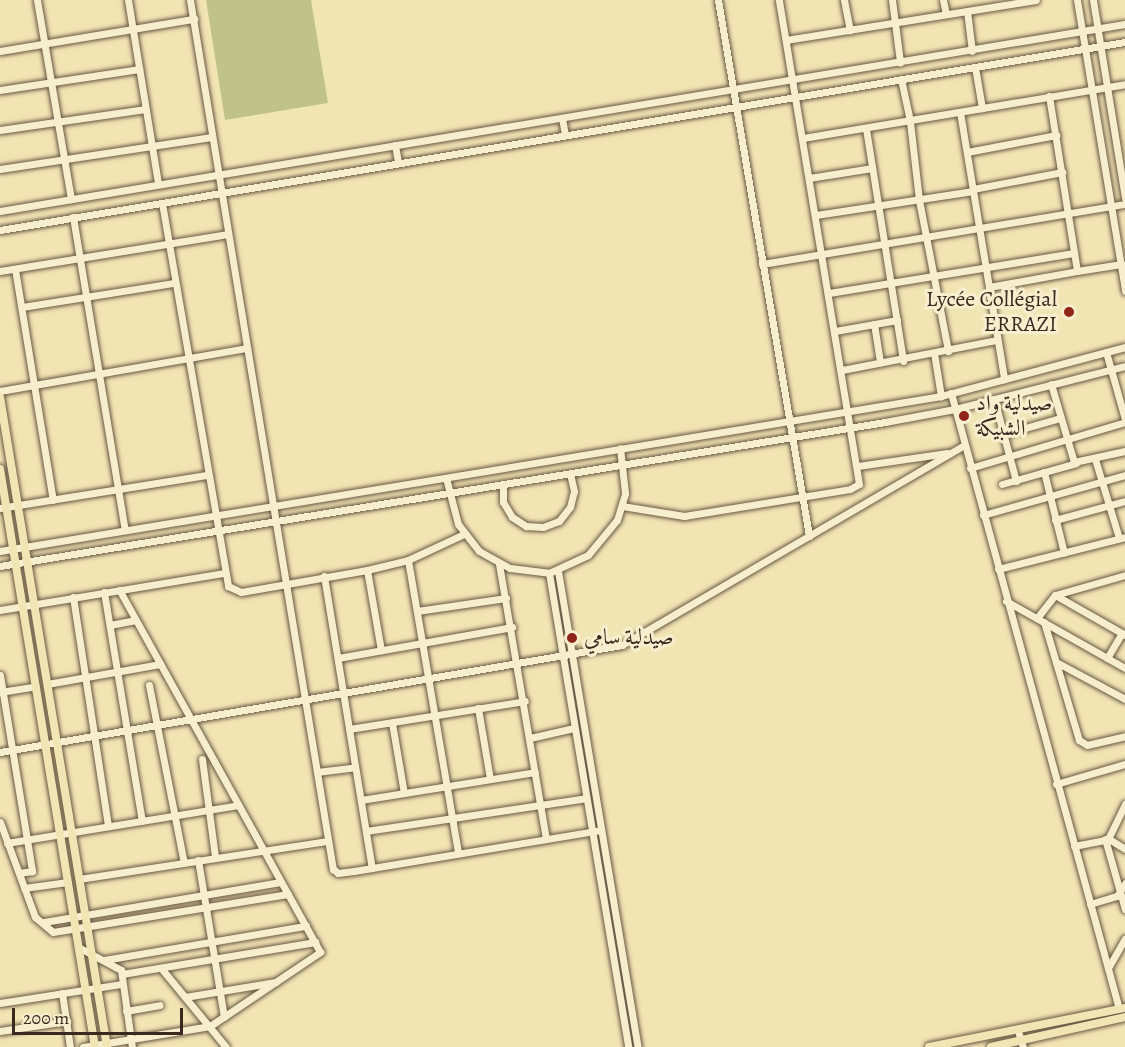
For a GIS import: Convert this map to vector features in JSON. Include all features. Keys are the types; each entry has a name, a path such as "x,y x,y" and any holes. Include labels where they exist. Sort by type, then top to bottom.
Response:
{"main road":[{"path":"0,397 107,1045"},
{"path":"0,470 3,508 36,686 95,1046"},
{"path":"929,1047 1018,1031 1122,1008"},
{"path":"991,1047 1022,1044 1125,1017"}],"street":[{"path":"37,0 56,122 71,199"},
{"path":"128,0 158,184"},
{"path":"190,0 328,841 336,873 601,830"},
{"path":"718,0 808,536"},
{"path":"622,506 684,516 855,488 860,480 786,40 782,0"},
{"path":"844,0 850,30"},
{"path":"892,0 900,62"},
{"path":"943,0 946,14"},
{"path":"786,40 1034,0"},
{"path":"1077,0 1125,291"},
{"path":"1093,0 1125,198"},
{"path":"967,11 972,51"},
{"path":"0,51 194,19"},
{"path":"0,211 1125,24"},
{"path":"0,230 1125,42"},
{"path":"975,67 982,108"},
{"path":"0,90 139,69"},
{"path":"901,79 910,122 920,200 929,237 948,351"},
{"path":"803,138 910,122 1125,84"},
{"path":"1049,96 1077,271"},
{"path":"0,130 145,109"},
{"path":"960,112 1004,379"},
{"path":"562,118 565,135"},
{"path":"866,129 903,360"},
{"path":"967,152 1056,135"},
{"path":"0,169 212,137"},
{"path":"395,145 398,162"},
{"path":"809,178 872,168"},
{"path":"816,215 920,200 1062,172"},
{"path":"162,203 206,475 223,573 228,586 237,592 367,570 408,560 464,534"},
{"path":"762,264 1125,204"},
{"path":"73,217 125,530"},
{"path":"0,271 228,234"},
{"path":"829,293 1074,253"},
{"path":"989,287 1120,264"},
{"path":"15,268 53,500"},
{"path":"22,307 174,283"},
{"path":"835,331 897,320"},
{"path":"874,324 880,363"},
{"path":"842,370 998,340"},
{"path":"0,551 941,396 1125,347"},
{"path":"0,391 246,348"},
{"path":"970,468 1066,441 1125,421 1106,352"},
{"path":"934,353 941,396"},
{"path":"0,566 217,533 449,492 570,474 954,409 1125,366"},
{"path":"1051,384 1066,441 1076,463"},
{"path":"951,393 1056,784 1108,968 1122,1008"},
{"path":"994,399 1016,481"},
{"path":"1004,434 1060,418"},
{"path":"0,752 563,657 630,642 964,445"},
{"path":"446,478 464,534 479,551 499,564 549,573 599,545 622,506 623,465 620,448"},
{"path":"1002,484 1125,451"},
{"path":"858,466 951,452"},
{"path":"998,569 1122,537 1109,505 1095,459"},
{"path":"1044,472 1064,553"},
{"path":"503,484 503,502 512,516 526,526 543,527 559,520 570,507 574,491 570,474"},
{"path":"3,508 206,475"},
{"path":"983,515 1125,475"},
{"path":"1055,520 1125,501"},
{"path":"408,560 458,853"},
{"path":"499,564 519,664 546,839"},
{"path":"367,570 381,650"},
{"path":"558,570 638,1047"},
{"path":"0,610 223,573"},
{"path":"549,573 628,1047"},
{"path":"1125,575 1055,595 1041,620 1056,662 1073,726 1081,742 1091,745 1125,736"},
{"path":"324,576 372,868"},
{"path":"83,1047 131,1044 210,1026 320,954 118,590"},
{"path":"104,592 142,821"},
{"path":"1055,595 1123,634 1107,658"},
{"path":"73,597 108,826"},
{"path":"417,611 506,598"},
{"path":"1006,601 1125,668"},
{"path":"110,625 135,620"},
{"path":"338,657 512,627"},
{"path":"1056,662 1125,699"},
{"path":"47,684 160,664"},
{"path":"0,675 32,871 19,873"},
{"path":"149,684 160,725 183,862"},
{"path":"1,692 36,686"},
{"path":"350,729 525,701"},
{"path":"478,708 490,779"},
{"path":"392,723 404,793"},
{"path":"530,738 574,728"},
{"path":"202,759 215,857"},
{"path":"1056,784 1125,764"},
{"path":"317,772 356,767"},
{"path":"361,800 536,772"},
{"path":"366,831 586,798"},
{"path":"1125,804 1107,839 1125,909"},
{"path":"7,843 238,805"},
{"path":"0,822 35,917 44,922 53,932 288,894"},
{"path":"1074,846 1107,839 1125,849"},
{"path":"80,879 328,841"},
{"path":"198,860 224,1017"},
{"path":"24,888 68,882"},
{"path":"44,922 281,882"},
{"path":"1090,904 1120,893 1125,883"},
{"path":"104,960 306,926"},
{"path":"1108,968 1125,939"},
{"path":"78,947 104,960 122,974 315,942"},
{"path":"162,968 226,1047"},
{"path":"122,974 121,984 131,1044"},
{"path":"185,997 278,981"},
{"path":"0,1003 121,984"},
{"path":"62,993 70,1047"},
{"path":"126,1011 159,1005"},
{"path":"0,1031 67,1021"},
{"path":"1018,1031 1022,1044"}],"green space":[{"path":"206,0 311,0 328,103 225,120"}],"place":[{"name":"Lycée Collégial ERRAZI","path":"1069,312"},
{"name":"صيدلية واد الشبيكة","path":"964,416"},
{"name":"صيدلية سامي","path":"572,638"}]}
